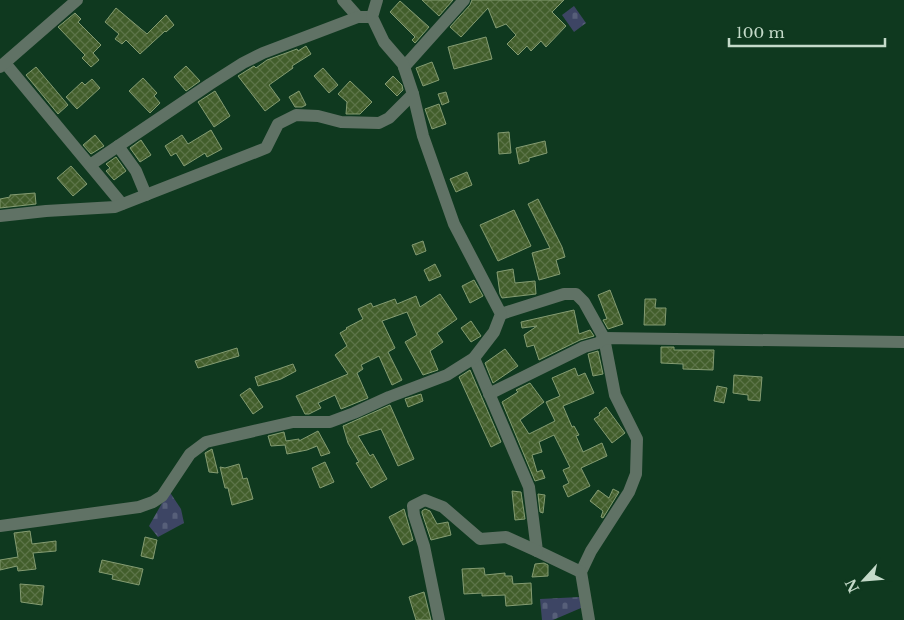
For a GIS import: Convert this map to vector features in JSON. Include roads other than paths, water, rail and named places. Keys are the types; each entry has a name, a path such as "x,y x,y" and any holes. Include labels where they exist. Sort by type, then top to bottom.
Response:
{"street":[{"path":"77,0 2,65 122,204"},
{"path":"343,0 358,17"},
{"path":"0,526 138,507 153,502 162,496 190,454 206,442 294,422 330,422 354,413 389,397 447,375 474,358 494,332 501,314 454,224 426,144 404,67 384,42 372,17 377,0"},
{"path":"404,67 464,0"},
{"path":"90,165 243,63 263,53 358,17 372,17"},
{"path":"0,216 115,207 266,148 278,124 296,115 318,116 341,122 379,123 389,118 413,94"},
{"path":"118,146 136,171 146,195"},
{"path":"501,314 564,294 576,294 584,302 604,338 615,395 637,439 636,474 629,492 591,551 581,572 589,620"},
{"path":"489,394 576,351 598,343 604,338 904,342"},
{"path":"474,358 529,487 537,551"},
{"path":"439,620 424,546 412,506 425,500 443,507 480,539 506,537 581,572"}]}
